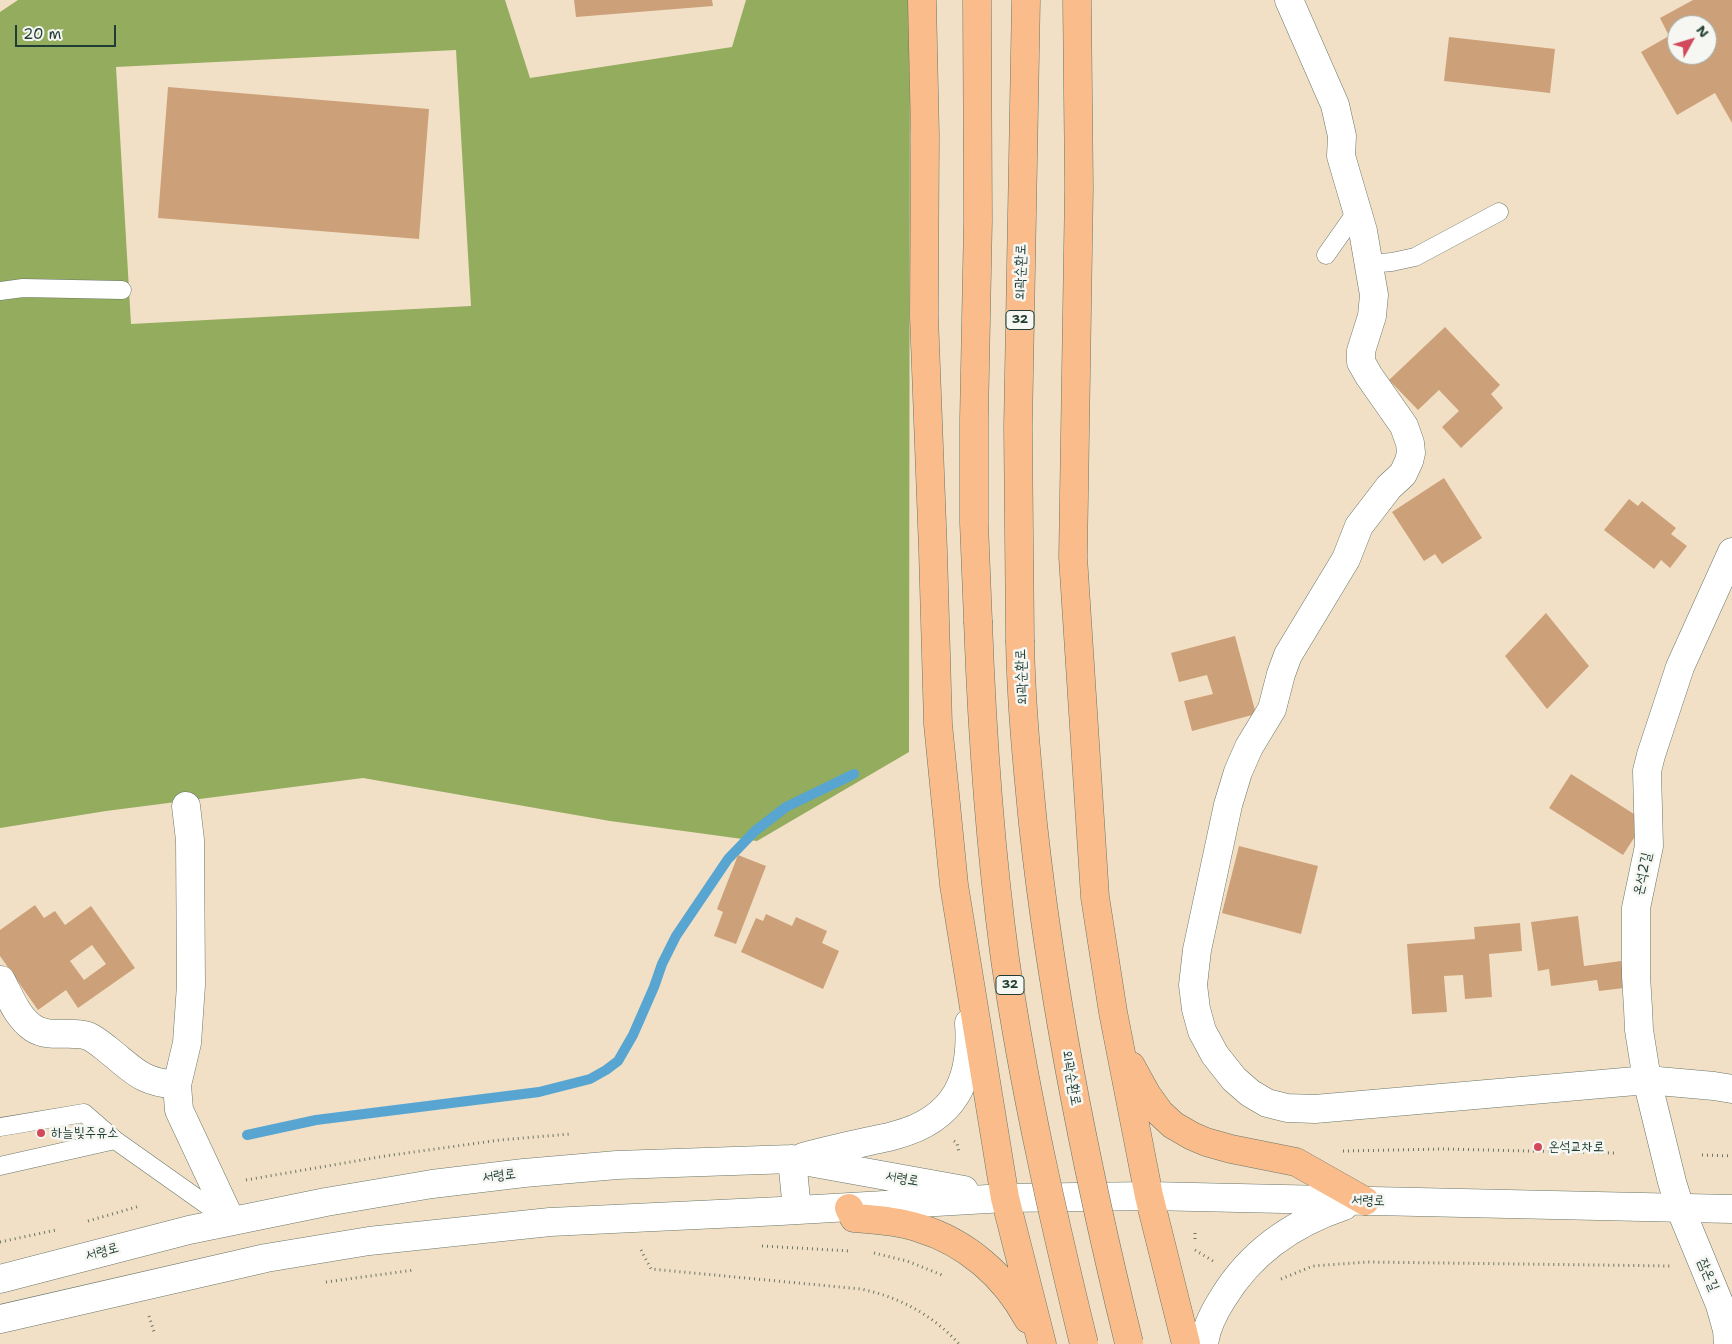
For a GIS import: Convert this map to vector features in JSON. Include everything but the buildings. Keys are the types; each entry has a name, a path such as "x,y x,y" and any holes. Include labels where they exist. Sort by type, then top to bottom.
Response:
{"highway":[{"path":"922,0 925,135 924,316 938,724 954,885 1005,1198 1041,1344"},
{"name":"32","path":"977,0 978,220 974,409 974,523 980,695 986,785 1006,960 1024,1072 1045,1177 1084,1344"},
{"name":"외곽순환로","path":"1026,0 1018,427 1021,685 1040,889 1054,983 1073,1091 1093,1188 1129,1344"},
{"path":"1077,0 1079,187 1073,557 1095,897 1119,1043 1149,1196 1186,1344"},
{"path":"1119,1043 1147,1095 1173,1125 1206,1142 1239,1151 1296,1162 1365,1201"},
{"path":"849,1208 854,1218 885,1220 918,1227 944,1237 967,1250 1011,1290 1041,1344"}],"street":[{"path":"1289,0 1335,105 1342,136 1341,156 1363,231 1373,284 1374,307 1361,351 1361,362 1404,426 1410,442 1410,457 1403,474 1389,487 1359,526 1346,559 1288,655 1272,709 1249,747 1238,772 1228,805 1193,976 1196,1009 1202,1031 1220,1062 1240,1084 1267,1103 1287,1108 1325,1108 1647,1080 1714,1086 1732,1090"},
{"name":"온석2길","path":"1680,1208 1647,1080 1639,1030 1636,976 1636,908 1649,846 1647,770 1680,667 1732,552"},
{"path":"186,806 190,840 191,986 187,1043 176,1085 179,1110 231,1221"},
{"path":"1,980 21,1017 33,1028 51,1034 78,1034 90,1037 136,1074 153,1081 176,1085"},
{"path":"798,1210 792,1159 896,1135 914,1129 941,1113 951,1102 964,1080 970,1044 968,1020 976,1014"},
{"name":"서령로","path":"0,1279 231,1221 335,1200 432,1184 524,1172 617,1165 792,1159 1005,1198"},
{"name":"서령로","path":"0,1319 266,1258 369,1242 550,1222 849,1208 1005,1198 1149,1196 1732,1209"},
{"path":"1204,1344 1213,1316 1233,1282 1251,1261 1285,1233 1306,1221 1326,1212 1365,1201"},
{"name":"잠온길","path":"1680,1208 1726,1306 1728,1344"}],"lane":[{"path":"1326,255 1357,211"},
{"path":"1369,264 1415,258 1499,212"},
{"path":"0,291 24,288 122,290"},
{"path":"0,1128 84,1113 116,1140 231,1221"},
{"path":"0,1166 116,1140"}],"path":[{"path":"957,1143 959,1153"},
{"path":"1340,1152 1443,1149 1614,1153"},
{"path":"1702,1155 1732,1156"},
{"path":"81,1224 140,1206"},
{"path":"624,1218 651,1268 877,1292 929,1317 959,1344"},
{"path":"0,1242 64,1228"},
{"path":"754,1245 858,1251"},
{"path":"1195,1250 1214,1261"},
{"path":"867,1252 907,1261 943,1276"},
{"path":"1275,1283 1313,1266 1367,1262 1678,1266"}],"green space":[{"path":"18,0 505,0 530,78 732,47 746,0 910,0 909,752 757,841 610,821 363,778 106,811 0,828 0,12","holes":["456,50 471,306 131,324 116,67"]}],"waterway":[{"path":"247,1135 316,1120 539,1092 590,1079 606,1070 618,1061 633,1035 662,964 676,936 728,859 755,831 786,807 854,774"}],"place":[{"name":"하늘빛주유소","path":"41,1133"},
{"name":"온석교차로","path":"1538,1147"}]}
